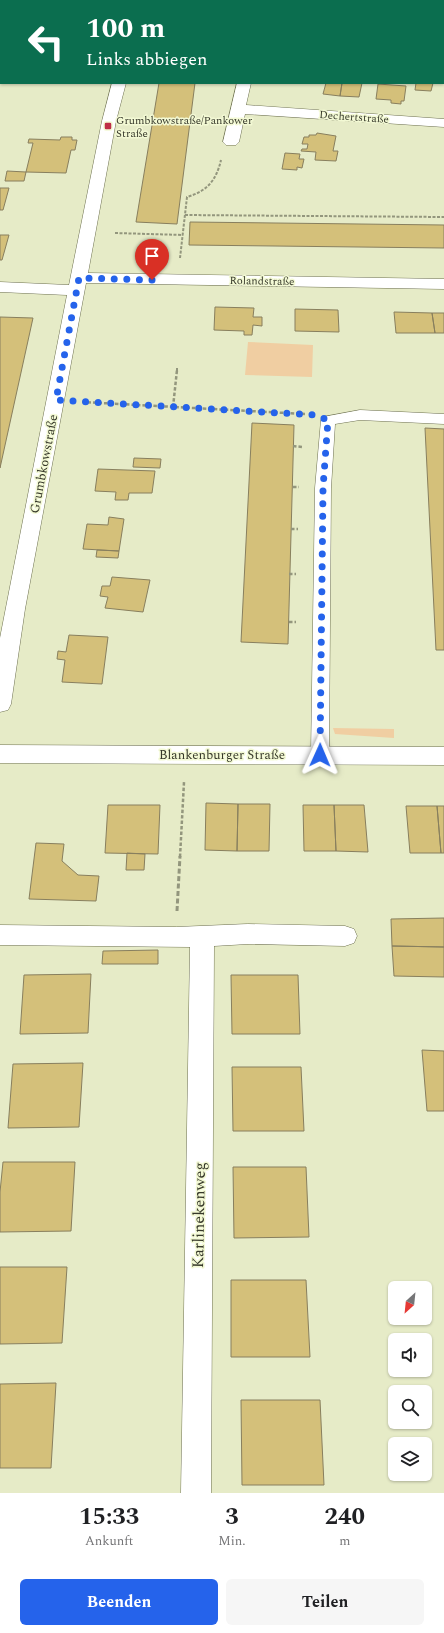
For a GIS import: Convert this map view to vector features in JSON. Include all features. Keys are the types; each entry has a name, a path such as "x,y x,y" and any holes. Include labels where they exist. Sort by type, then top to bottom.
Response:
{"street":[{"name":"Grumbkowstraße","path":"0,704 3,664 56,400 109,121 119,84"},
{"path":"231,142 244,84"},
{"name":"Dechertstraße","path":"238,109 444,123"},
{"name":"Rolandstraße","path":"0,287 78,284 444,284"},
{"name":"Blankenburger Straße","path":"0,754 444,756"},
{"path":"0,935 202,938 248,934 345,936"},
{"name":"Karlinekenweg","path":"196,1493 202,938"}],"lane":[{"path":"320,755 323,488 328,420 360,415 444,419"}],"path":[{"path":"180,262 186,197 201,193 212,184 218,173 225,144 231,142"},
{"path":"185,214 444,217"},
{"path":"115,233 183,235"},
{"path":"172,407 177,367"},
{"path":"56,400 315,415 328,420"},
{"path":"176,937 184,782"}],"shaded area":[{"path":"248,342 313,345 312,377 245,375"},
{"path":"333,728 394,729 394,738 335,734"}],"building":[{"path":"159,84 195,84 177,224 136,222"},
{"path":"326,84 342,84 340,96 323,94"},
{"path":"342,84 362,84 359,97 340,96"},
{"path":"378,84 406,86 404,101 401,101 401,104 391,103 391,100 376,99"},
{"path":"416,84 433,84 431,91 415,90"},
{"path":"317,133 336,136 333,151 338,151 336,161 315,160 316,152 301,151 302,149 307,149 308,144 302,144 304,137 316,135"},
{"path":"61,137 72,137 72,140 77,140 75,150 71,150 66,173 26,172 33,143 28,143 29,139 60,140"},
{"path":"285,153 300,154 299,159 304,159 302,168 297,167 297,170 282,169"},
{"path":"7,171 26,172 24,181 5,181"},
{"path":"0,188 9,188 3,210 0,210"},
{"path":"190,222 444,225 444,248 189,245"},
{"path":"0,235 9,235 2,260 0,260"},
{"path":"215,307 254,308 253,317 262,317 262,326 253,325 252,335 244,335 244,331 214,330"},
{"path":"295,309 338,310 339,332 295,331"},
{"path":"394,312 432,313 435,333 396,333"},
{"path":"432,313 444,313 444,333 435,333"},
{"path":"0,317 33,318 0,468"},
{"path":"252,423 294,425 288,644 241,642"},
{"path":"425,428 444,429 444,650 436,650"},
{"path":"134,458 161,459 160,468 133,467"},
{"path":"98,469 155,471 152,493 129,493 128,500 115,500 116,492 95,491"},
{"path":"109,517 124,519 119,551 83,549 87,524 108,525"},
{"path":"97,550 119,551 118,558 96,557"},
{"path":"112,577 150,580 143,612 105,608 108,597 100,596 102,586 110,586"},
{"path":"69,635 108,637 102,684 62,682 65,660 57,659 58,651 66,652"},
{"path":"206,803 238,804 237,851 205,850"},
{"path":"238,804 270,804 269,851 237,851"},
{"path":"108,805 160,805 158,854 105,853"},
{"path":"303,805 334,805 336,851 304,851"},
{"path":"334,805 364,805 368,852 336,851"},
{"path":"406,806 437,806 441,853 410,853"},
{"path":"437,806 444,806 444,853 441,853"},
{"path":"36,843 64,844 62,861 78,875 99,876 96,901 29,899"},
{"path":"127,853 145,854 144,870 126,870"},
{"path":"444,918 444,947 392,946 391,919"},
{"path":"392,946 444,947 444,977 394,976"},
{"path":"158,950 158,964 102,964 103,951"},
{"path":"91,974 88,1033 20,1034 24,975"},
{"path":"231,975 298,975 300,1034 232,1034"},
{"path":"422,1050 444,1051 444,1111 427,1111"},
{"path":"83,1063 79,1127 8,1128 13,1064"},
{"path":"232,1067 301,1067 304,1131 233,1131"},
{"path":"3,1162 75,1162 71,1231 0,1232 0,1192"},
{"path":"233,1167 306,1167 309,1237 234,1238"},
{"path":"0,1267 67,1267 62,1343 0,1344"},
{"path":"231,1280 306,1280 310,1357 231,1357"},
{"path":"56,1383 51,1468 0,1468 0,1384"},
{"path":"241,1400 320,1400 324,1485 242,1485"}],"place":[{"name":"Grumbkowstraße/Pankower Straße","path":"108,126"}],"route":[{"path":"152,280 79,278 56,400 315,415 328,420 323,488 320,755"}]}
